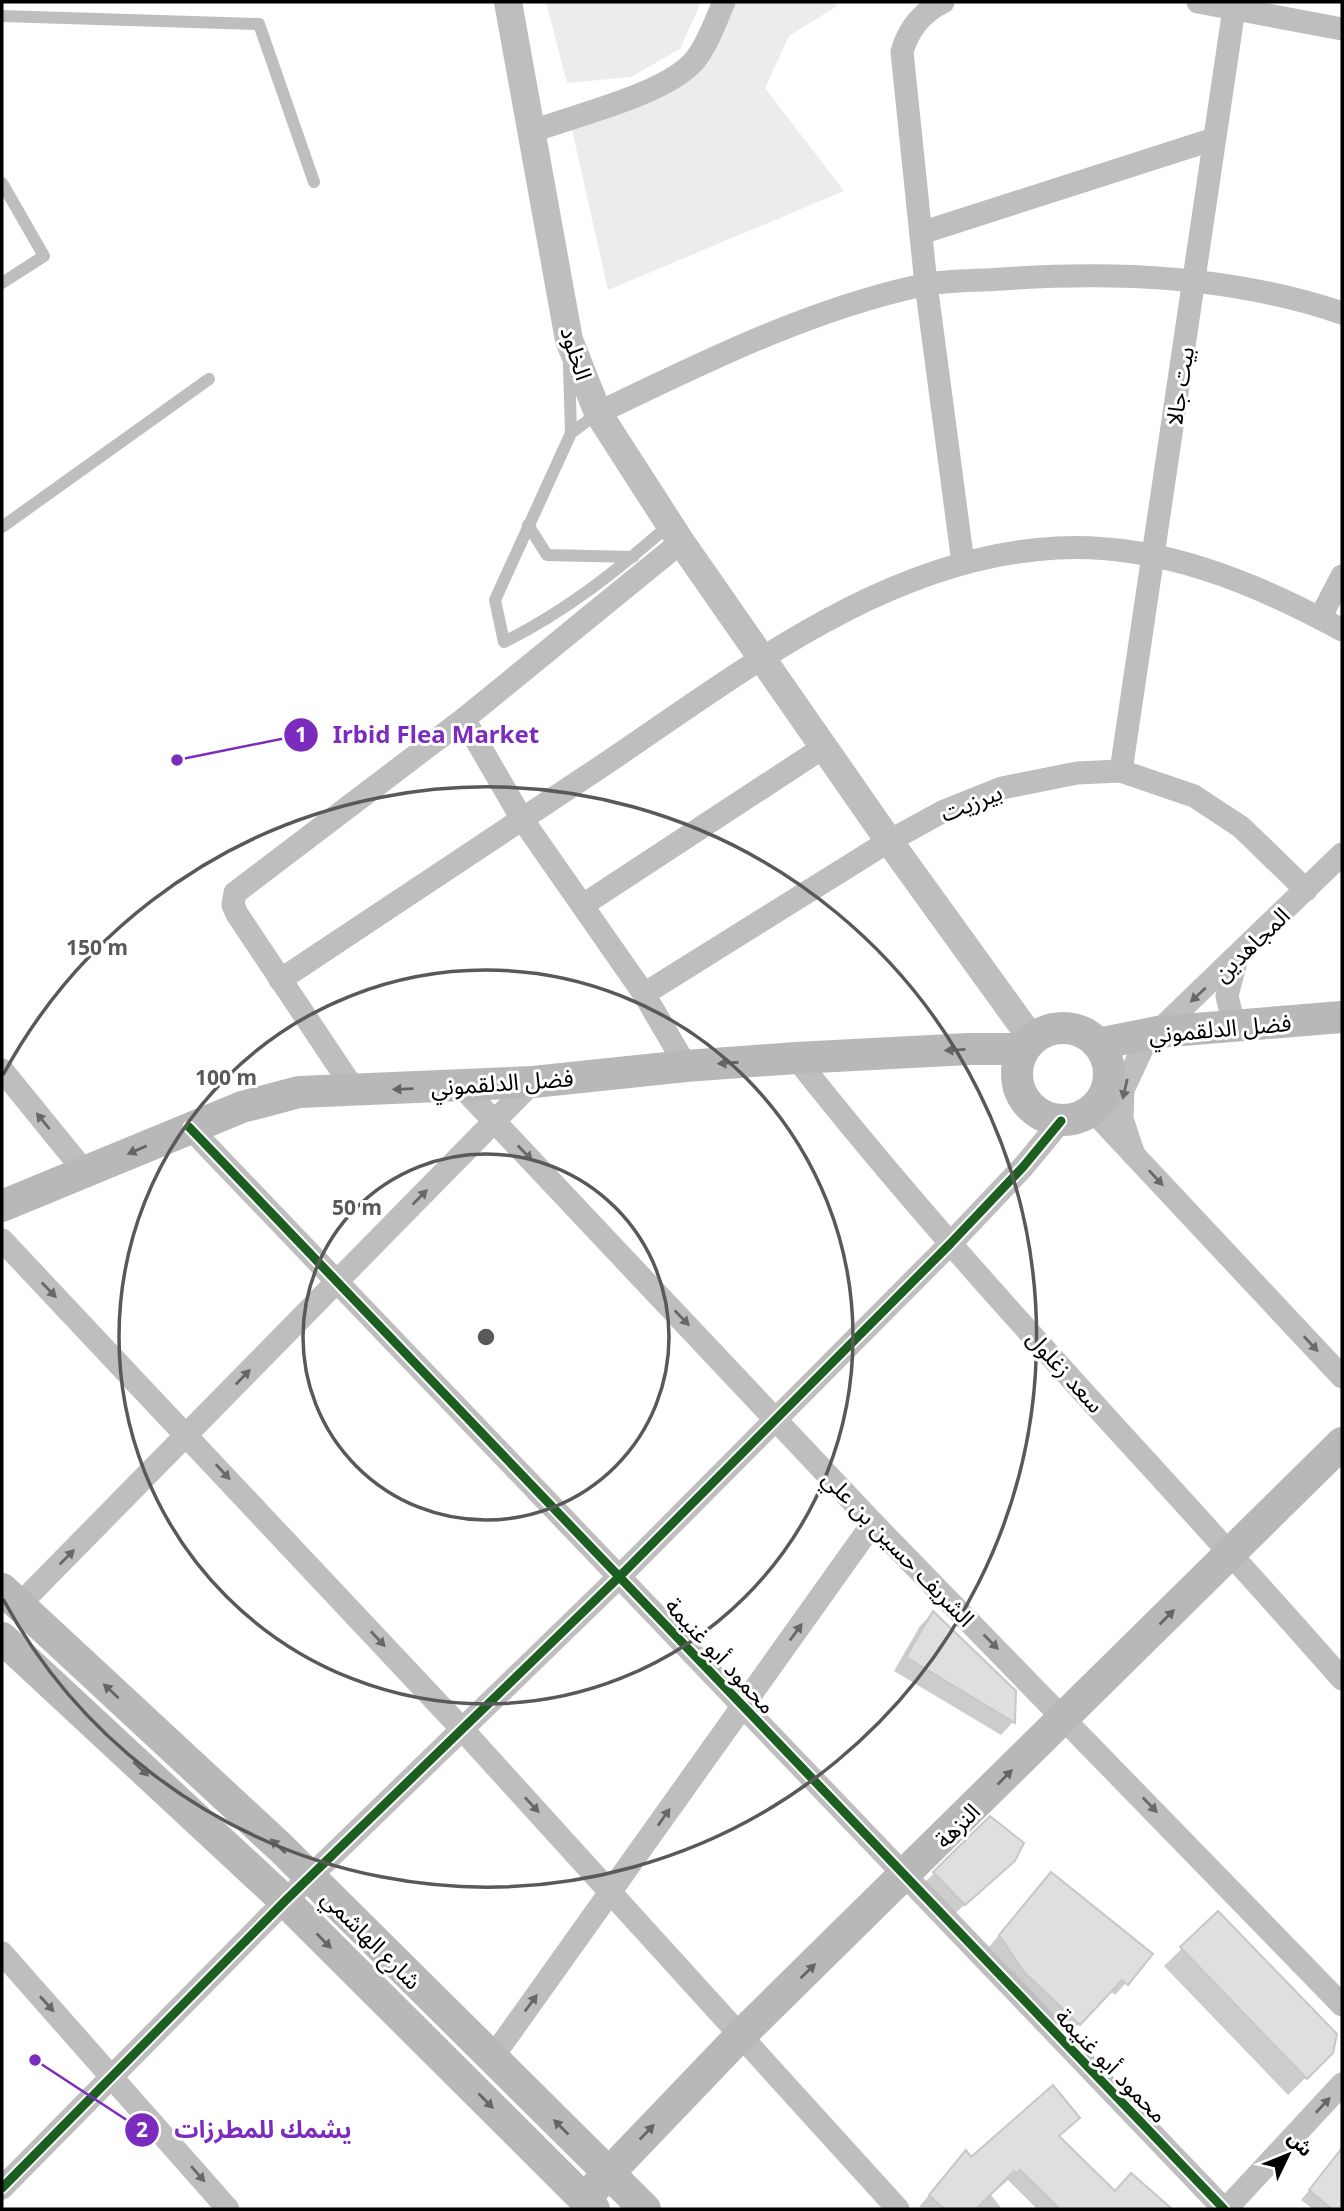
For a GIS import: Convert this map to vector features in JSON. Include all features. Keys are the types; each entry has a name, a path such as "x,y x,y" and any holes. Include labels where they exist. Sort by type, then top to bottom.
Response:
{"main road":[{"name":"فضل الدلقموني","path":"1098,1044 1158,1032 1342,1017"},
{"path":"1059,1027 1080,1032 1098,1044 1109,1071 1108,1086 1092,1110 1083,1116 1061,1121 1045,1117 1031,1109 1022,1096 1017,1073 1028,1044 1059,1027"},
{"name":"فضل الدلقموني","path":"2,1206 189,1127 268,1099 299,1092 533,1082 686,1066 1028,1044"},
{"name":"النزهة","path":"584,2206 608,2173 741,2035 905,1877 1342,1443"},
{"name":"شارع الهاشمي","path":"10,1597 310,1876 645,2209"},
{"name":"شارع الهاشمي","path":"2,1638 285,1901 584,2206"}],"street":[{"name":"الخلود","path":"508,2 569,340 598,412 675,534 764,658 1028,1044"},
{"path":"533,131 644,92 674,77 696,59 724,2"},
{"path":"943,2 919,19 907,34 902,52 926,284 962,563"},
{"path":"1198,2 1267,8 1342,29"},
{"name":"بيت جالا","path":"1121,771 1235,6"},
{"path":"921,233 1214,139"},
{"path":"598,412 755,341 857,302 926,284 1065,275 1196,279 1342,313"},
{"path":"355,1091 237,914 233,905 235,893 464,719 675,534"},
{"path":"280,981 764,658 862,604 962,563 1058,548 1152,555 1238,579 1342,630"},
{"path":"1320,618 1342,576"},
{"path":"464,719 522,819 644,994 686,1066"},
{"path":"583,905 824,747"},
{"name":"بيرزيت","path":"644,994 890,841 942,812 1002,788 1076,773 1121,771 1169,786 1216,808 1241,827 1306,890"},
{"name":"المجاهدين","path":"1135,1155 1122,1119 1123,1090 1144,1045 1342,854"},
{"path":"1234,1025 1227,996 1237,958"},
{"name":"سعد زغلول","path":"796,1058 950,1244 1231,1552 1342,1679"},
{"path":"2,1070 85,1172"},
{"path":"10,1597 187,1434 533,1082"},
{"name":"الشريف حسين بن علي","path":"461,1086 777,1418 873,1524 1065,1717 1342,2005"},
{"path":"1092,1110 1342,1377"},
{"path":"2,2188 310,1876 620,1576 950,1244 1023,1167 1061,1121"},
{"name":"محمود أبو غنيمة","path":"189,1127 1225,2209"},
{"path":"2,1240 462,1729 898,2209"},
{"path":"492,2058 873,1524"},
{"path":"2,1953 228,2209"},
{"path":"1225,2209 1342,2084"}],"lane":[{"path":"2,16 259,24 314,182"},
{"path":"2,183 44,256 2,283"},
{"path":"569,340 571,433 495,600 504,642 546,622 633,557 675,534"},
{"path":"2,527 209,379"},
{"path":"571,433 598,412"},
{"path":"528,525 547,555 633,557"}],"shaded area":[{"path":"546,2 701,2 680,49 631,77 567,83"},
{"path":"728,2 835,2 837,6 789,36 765,88 844,191 608,290 571,125 696,59"}],"building":[{"path":"933,1611 1016,1691 1015,1723 906,1657"},
{"path":"990,1816 1024,1843 1015,1861 965,1905 933,1872"},
{"path":"1051,1872 1153,1954 1128,1985 1122,1980 1080,2025 1024,1972 999,1935"},
{"path":"1218,1911 1337,2034 1333,2053 1307,2079 1180,1947"},
{"path":"1053,2085 1080,2118 1059,2136 1115,2191 1131,2173 1172,2209 1060,2209 1020,2170 1016,2174 1014,2171 976,2209 944,2209 929,2195 966,2150 971,2157"},
{"path":"1342,2148 1342,2209 1332,2209 1309,2190"}],"cycle path":[{"path":"2,2188 285,1901 620,1576 950,1244 1023,1167 1061,1121"},
{"path":"189,1127 1224,2209"}],"place":[{"name":"Irbid Flea Market","path":"177,760"},
{"name":"يشمك للمطرزات","path":"35,2060"}]}
